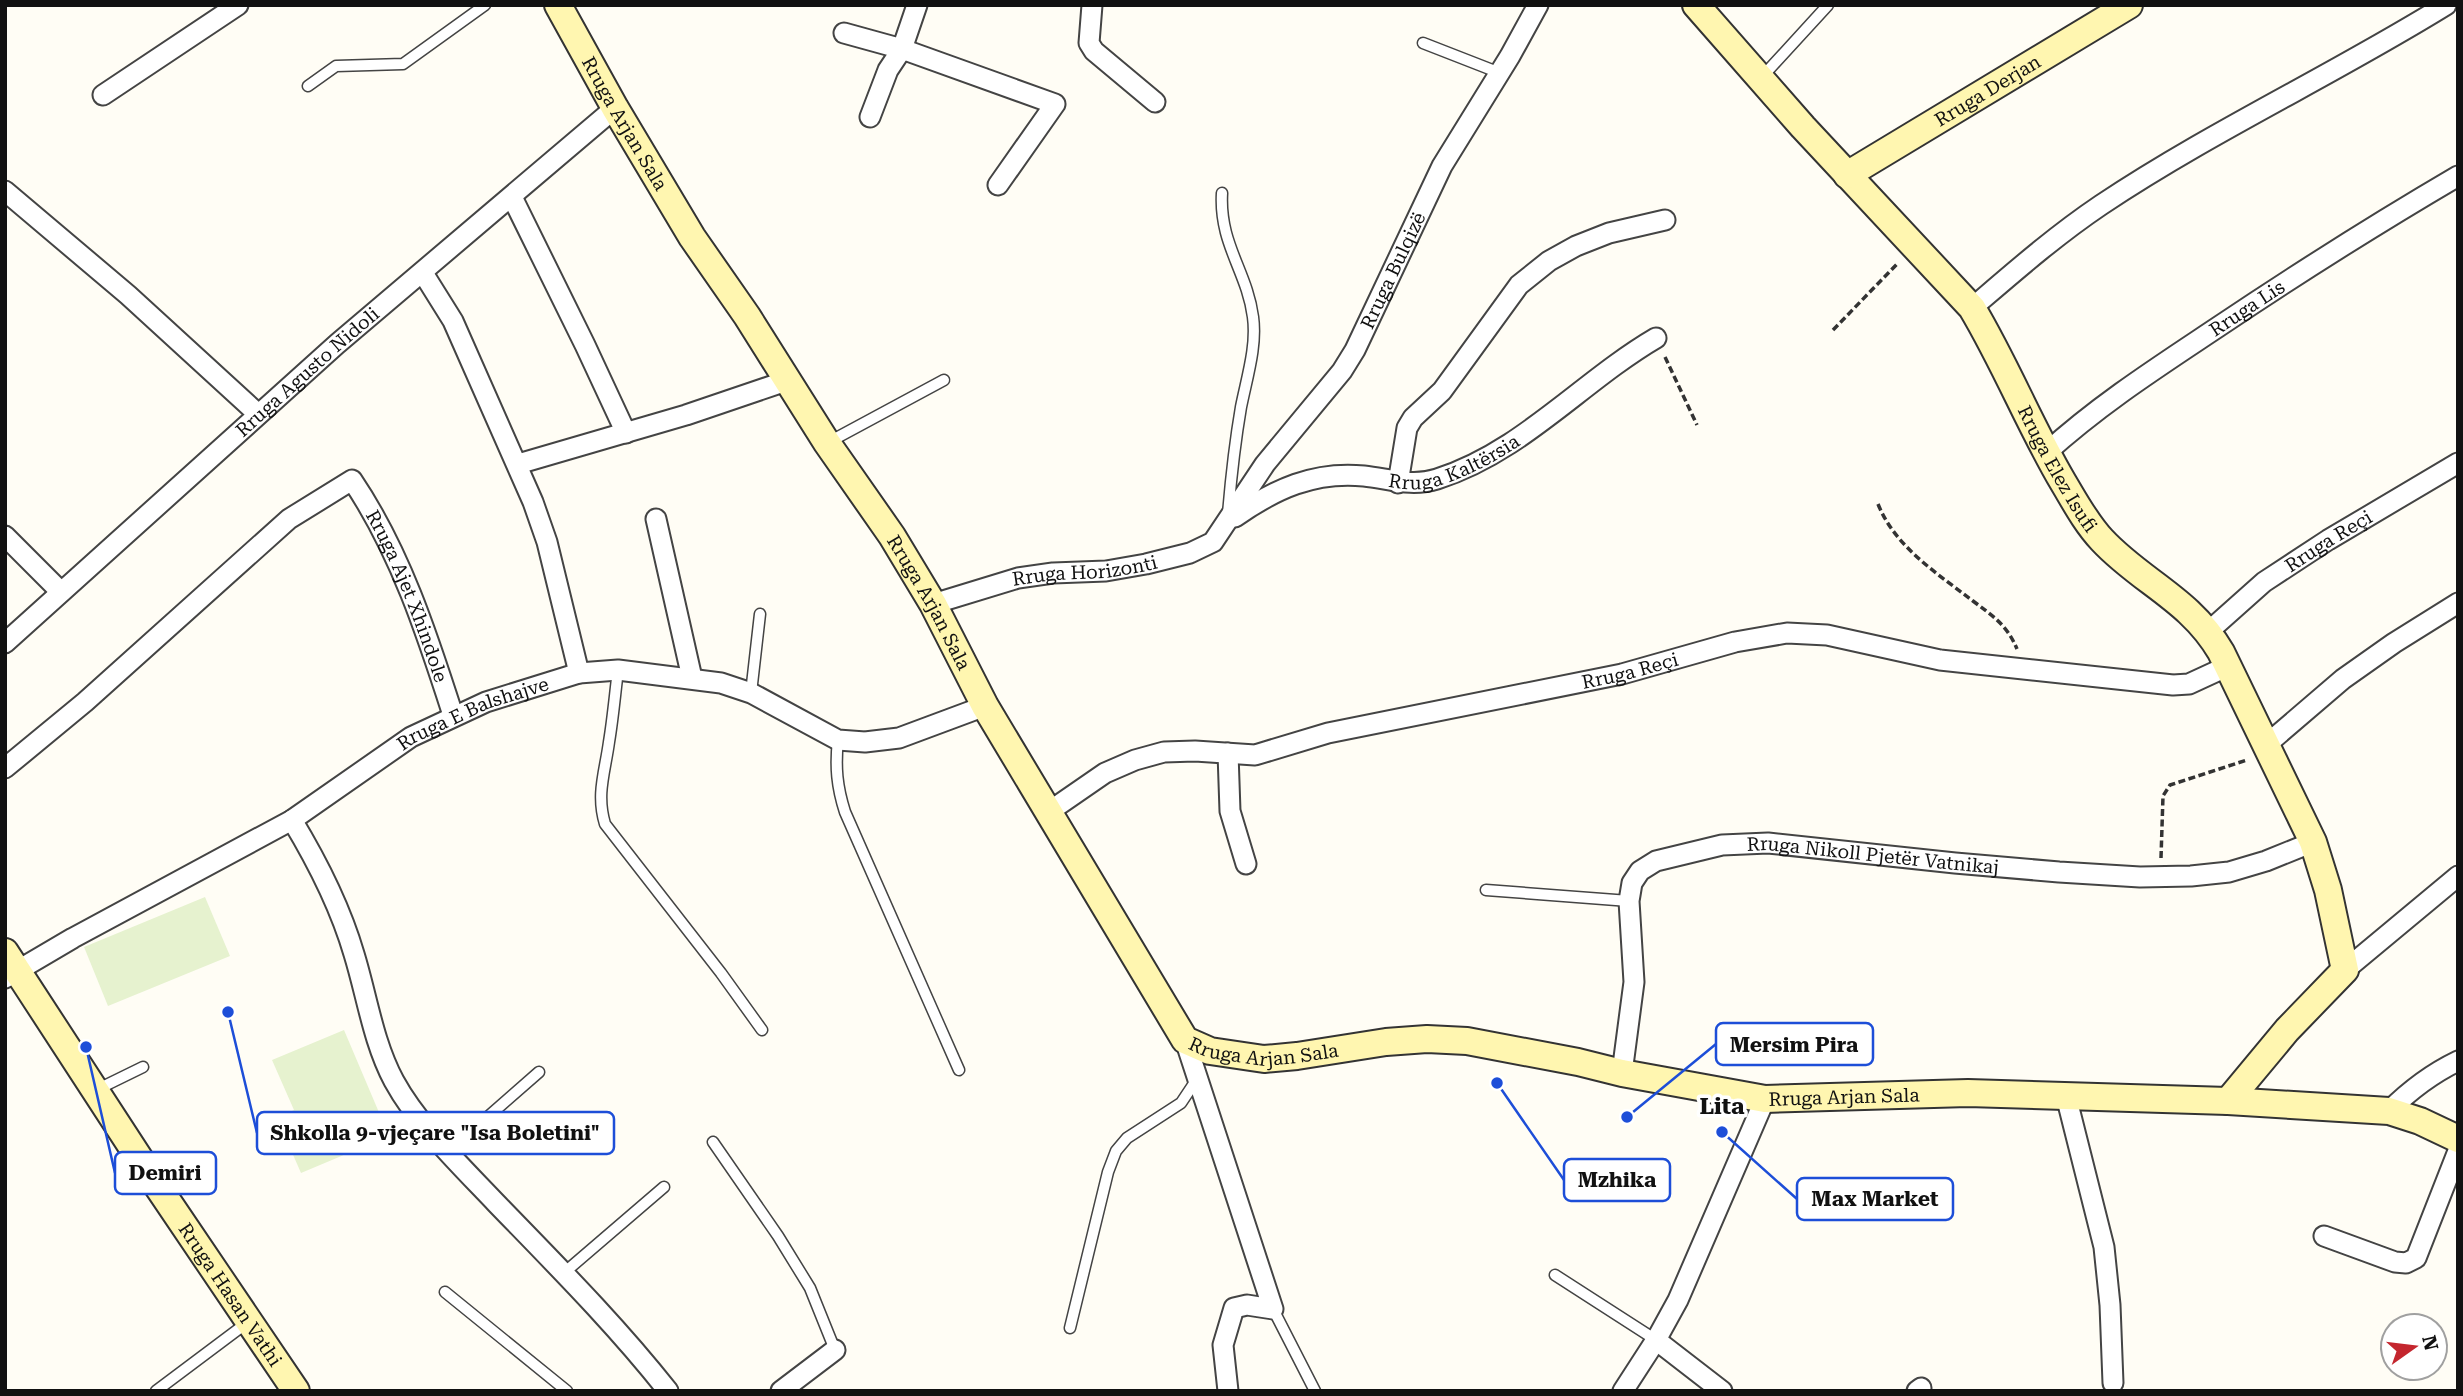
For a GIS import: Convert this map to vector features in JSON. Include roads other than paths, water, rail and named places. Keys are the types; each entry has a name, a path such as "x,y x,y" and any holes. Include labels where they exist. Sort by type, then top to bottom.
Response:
{"street":[{"path":"103,95 238,5"},
{"name":"Rruga Arjan Sala","path":"558,5 615,108 692,237 747,316 827,443 892,536 933,604 985,706 1047,813 1185,1040 1210,1051 1264,1059 1387,1042 1427,1039 1467,1041 1765,1099 1931,1092 2228,1101 2389,1111 2420,1121 2458,1139"},
{"path":"870,117 888,70 902,49 917,5"},
{"path":"1092,5 1089,43 1094,51 1155,102"},
{"name":"Rruga Bulqizë","path":"1227,523 1265,464 1348,360 1442,166 1500,73 1538,5"},
{"name":"Rruga Elez Isufi","path":"1696,5 1847,175 1972,308 1989,336 2046,453 2076,504 2102,540 2171,595 2209,631 2313,842 2328,890 2345,970"},
{"name":"Rruga Derjan","path":"1847,175 2129,5"},
{"path":"1972,308 2044,246 2101,205 2303,86 2381,46 2446,5"},
{"path":"844,33 902,49 1055,104 999,185"},
{"name":"Rruga Agusto Nidoli","path":"5,643 337,344 615,108"},
{"name":"Rruga Lis","path":"2046,453 2084,418 2122,390 2307,268 2458,176"},
{"path":"5,191 138,304 258,414"},
{"path":"512,197 586,345 626,433"},
{"path":"1398,482 1407,428 1413,418 1442,391 1519,285 1549,261 1576,246 1609,233 1665,220"},
{"path":"424,272 453,321 517,464 547,542 579,673"},
{"name":"Rruga Kaltërsia","path":"1227,523 1264,496 1317,479 1342,475 1414,483 1435,480 1471,467 1506,447 1656,338"},
{"path":"517,464 626,433 786,381"},
{"name":"Rruga Reçi","path":"2209,631 2264,582 2328,540 2458,463"},
{"name":"Rruga Ajet Xhindole","path":"5,768 85,702 289,519 352,480 369,506 398,565 427,634 453,715"},
{"path":"656,519 692,678"},
{"name":"Rruga Horizonti","path":"933,604 1018,578 1053,573 1107,571 1190,553 1213,542 1227,523"},
{"path":"5,536 60,591"},
{"path":"2268,748 2343,679 2393,643 2458,603"},
{"name":"Rruga Reçi","path":"1047,813 1105,773 1135,760 1164,752 1255,755 1328,733 1622,674 1735,642 1787,633 1827,635 1940,660 2173,685 2189,684 2228,666"},
{"name":"Rruga E Balshajve","path":"9,966 292,820 411,737 453,715 579,673 618,670 721,683 751,693 838,740 865,743 899,738 985,706"},
{"path":"1228,753 1230,811 1246,864"},
{"path":"292,820 320,867 339,909 380,1048 394,1081 415,1112 449,1151 565,1272 668,1391"},
{"name":"Rruga Nikoll Pjetër Vatnikaj","path":"1622,1073 1634,982 1629,901 1632,883 1640,871 1656,860 1722,845 1768,843 1955,863 2140,877 2229,872 2313,842"},
{"path":"2228,1101 2287,1030 2345,970 2458,876"},
{"name":"Rruga Hasan Vathi","path":"9,966 96,1090 296,1391"},
{"path":"1185,1040 1273,1309 1247,1305 1234,1308 1223,1345 1228,1391"},
{"path":"2389,1111 2412,1089 2441,1069 2458,1062"},
{"path":"2066,1096 2104,1247 2113,1383"},
{"path":"1623,1391 1656,1340 1702,1249 1765,1099"},
{"path":"2324,1236 2395,1262 2406,1263 2416,1258 2458,1151"},
{"path":"1656,1340 1722,1391"},
{"path":"781,1391 835,1350"}],"lane":[{"path":"308,86 336,66 403,64 485,5"},
{"path":"1762,78 1828,5"},
{"path":"1423,43 1500,73"},
{"path":"1222,193 1224,233 1248,295 1255,339 1236,436 1227,523"},
{"path":"827,443 944,380"},
{"path":"751,693 760,614"},
{"path":"618,670 601,786 600,806 605,824 762,1030"},
{"path":"838,740 835,768 837,788 845,812 959,1070"},
{"path":"1486,890 1629,901"},
{"path":"96,1090 143,1066"},
{"path":"449,1151 539,1072"},
{"path":"1070,1328 1108,1172 1116,1151 1127,1138 1181,1103 1198,1078"},
{"path":"713,1142 778,1236 810,1288 835,1350"},
{"path":"565,1272 664,1187"},
{"path":"1555,1275 1656,1340"},
{"path":"445,1292 567,1391"},
{"path":"1273,1309 1315,1391"},
{"path":"156,1391 248,1321"}],"place":[{"name":"Shkolla 9-vjeçare \"Isa Boletini\"","path":"228,1012"},
{"name":"Demiri","path":"86,1047"},
{"name":"Mzhika","path":"1497,1083"},
{"name":"Mersim Pira","path":"1627,1117"},
{"name":"Max Market","path":"1722,1132"}],"district":[{"name":"Lita","path":"1722,1106"}]}
